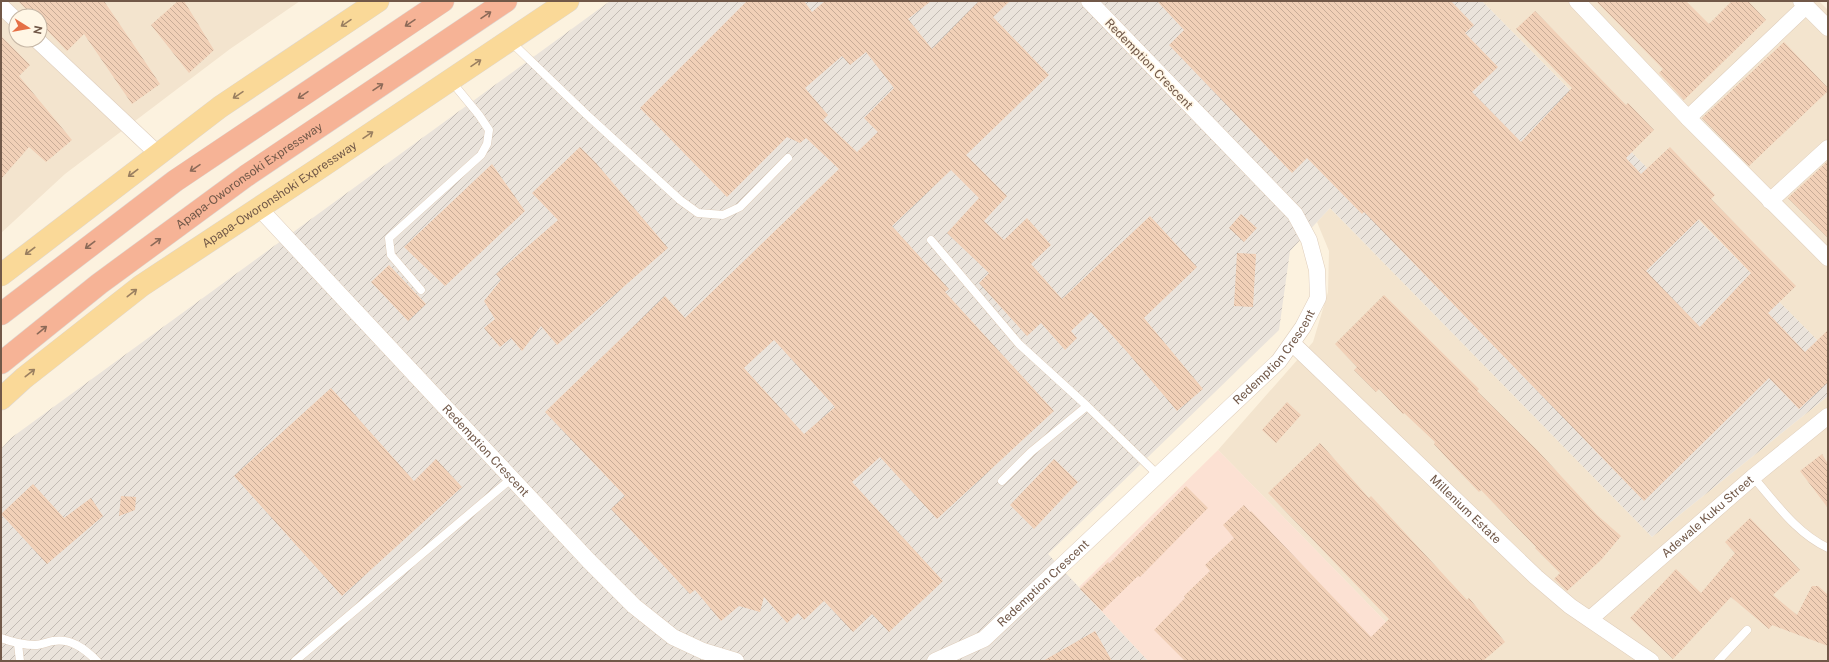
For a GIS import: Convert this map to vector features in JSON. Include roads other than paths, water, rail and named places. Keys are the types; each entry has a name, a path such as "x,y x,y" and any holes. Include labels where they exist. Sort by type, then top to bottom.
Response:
{"highway":[{"path":"1,314 175,181 443,1"},
{"name":"Apapa-Oworonsoki Expressway","path":"1,363 99,284 246,176 506,1"}],"main road":[{"path":"1,275 220,107 378,1"},
{"name":"Apapa-Oworonshoki Expressway","path":"1,399 24,378 141,286 568,1"}],"street":[{"name":"Redemption Crescent","path":"935,661 984,639 1279,361 1293,344 1304,327 1318,298 1317,270 1309,240 1295,214 1089,1"},
{"path":"1577,1 1688,118 1828,258"},
{"path":"1688,118 1804,4 1828,28"},
{"path":"45,48 158,154"},
{"path":"1770,201 1828,148"},
{"name":"Redemption Crescent","path":"259,208 589,561 634,606 673,637 703,651 728,660"},
{"name":"Millenium Estate","path":"1293,344 1536,577 1570,606 1650,661"},
{"name":"Adewale Kuku Street","path":"1590,619 1753,477 1828,416"}],"lane":[{"path":"510,40 586,114 680,200 698,213 723,215 740,208 788,158"},
{"path":"421,290 391,254 389,238 481,155 487,144 489,130 450,80"},
{"path":"931,240 1019,344 1087,406 1158,475"},
{"path":"1002,481 1031,452 1087,406"},
{"path":"1753,477 1804,534 1815,542 1828,548"},
{"path":"295,661 512,478"},
{"path":"1718,661 1747,630"},
{"path":"1,638 18,644 37,645 54,641 66,641 75,644 88,652 97,661"},
{"path":"18,644 20,661"}]}
